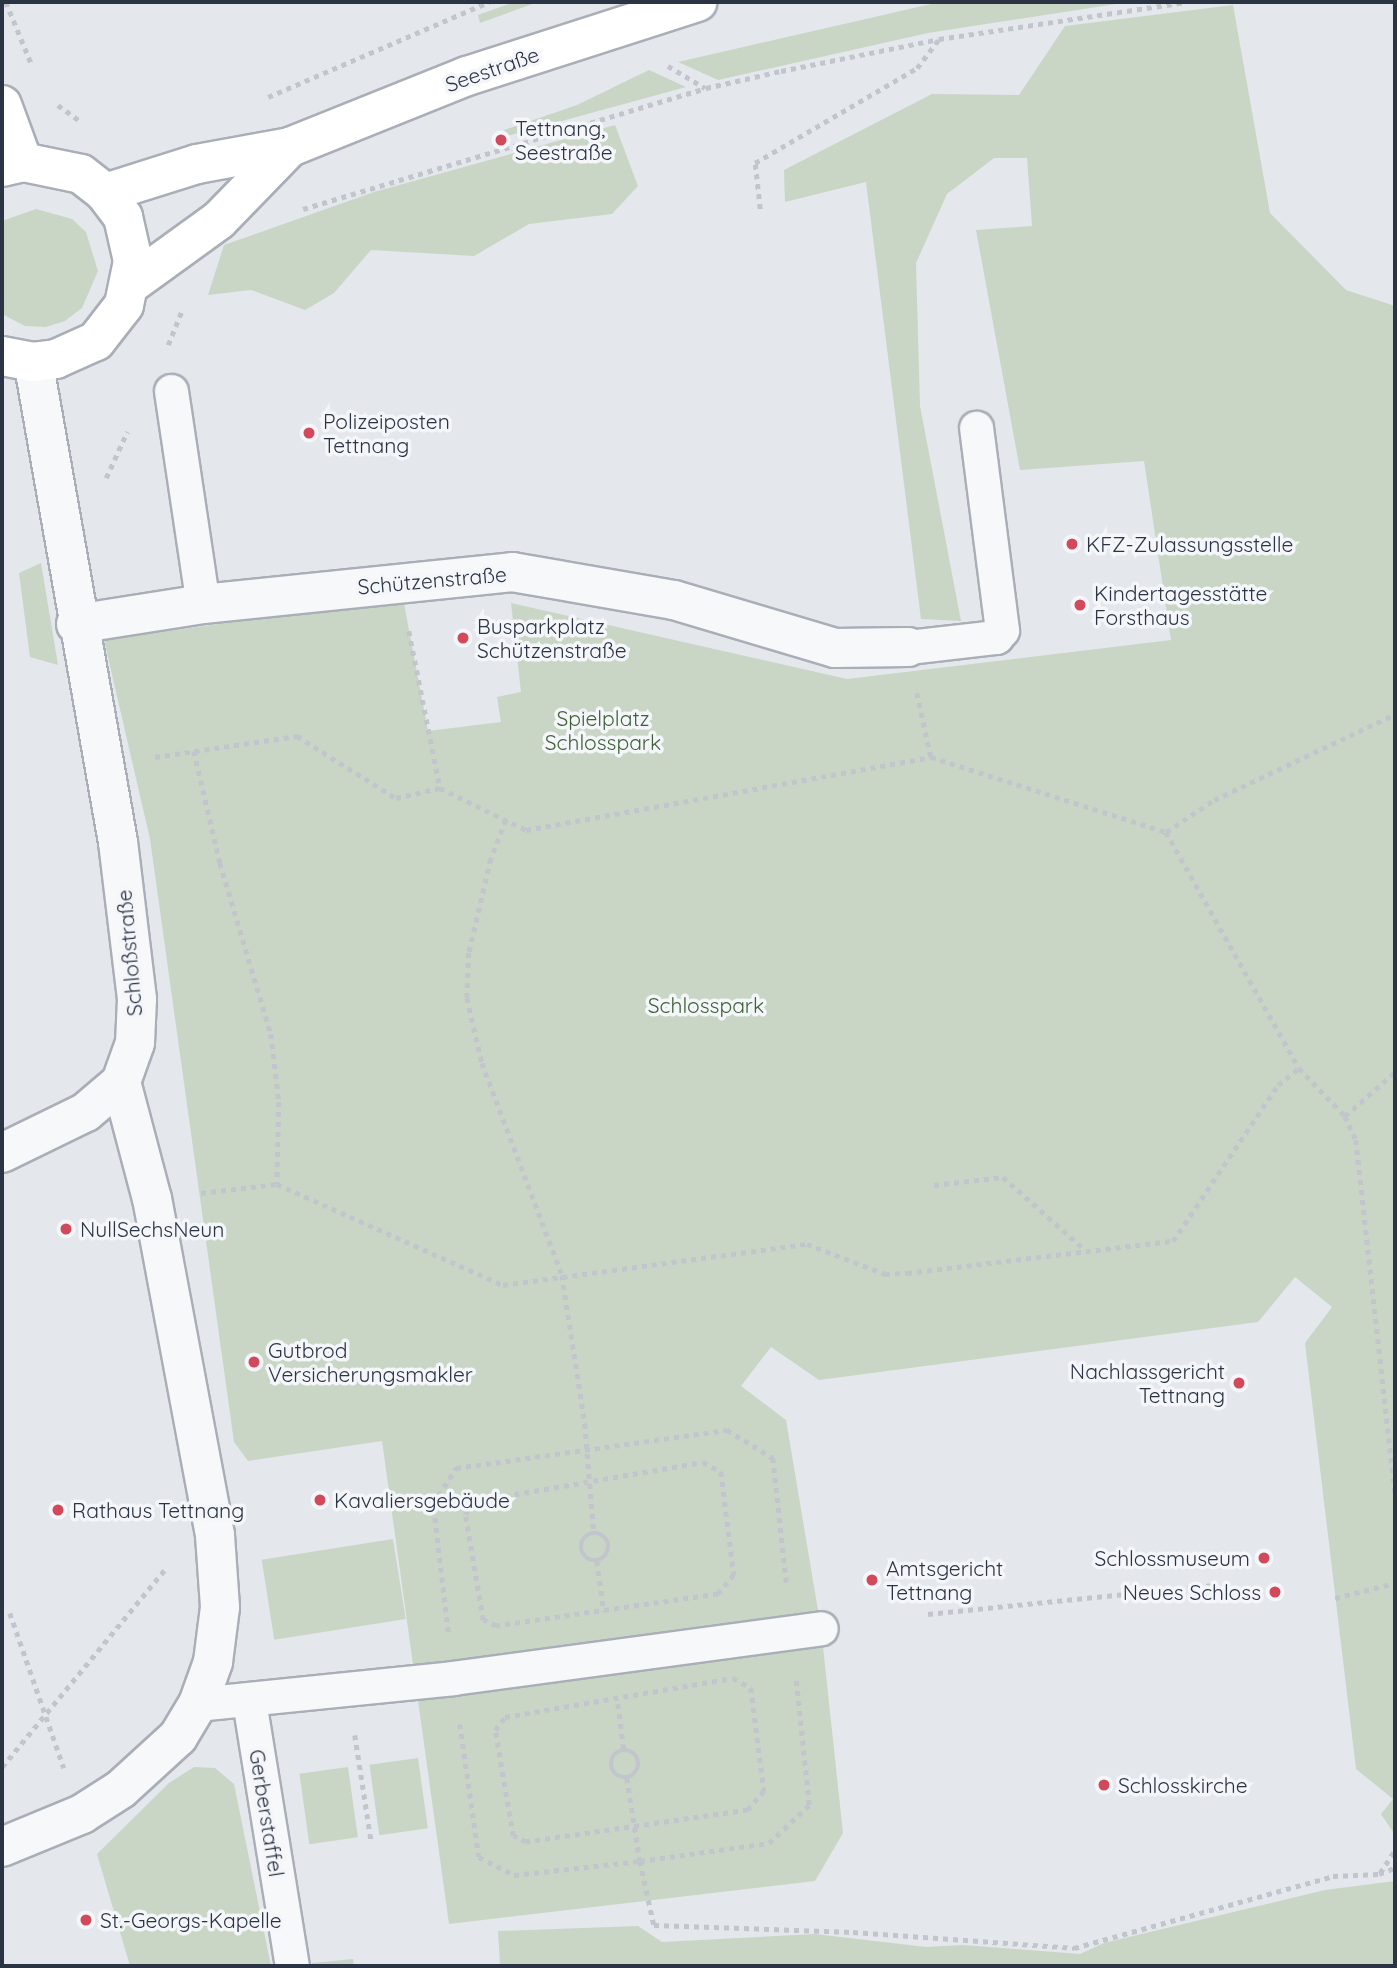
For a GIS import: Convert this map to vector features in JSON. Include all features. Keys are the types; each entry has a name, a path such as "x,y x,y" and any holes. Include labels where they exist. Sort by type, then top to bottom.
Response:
{"main road":[{"name":"Seestraße","path":"105,193 197,164 290,147 467,76 673,5"},
{"path":"2,105 12,165 81,174 105,193 123,217 131,238 132,284 124,305 96,341 76,352 17,359"},
{"name":"Seestraße","path":"132,284 219,220 290,147"}],"street":[{"name":"Schloßstraße","path":"17,359 76,624 118,842 136,999 135,1043 121,1082"},
{"name":"Schützenstraße","path":"76,624 203,604 400,581 512,572 674,600 835,648 908,647"},
{"path":"2,1153 86,1112 121,1082 152,1199 215,1535 220,1607 213,1662 198,1704 178,1737 152,1763 82,1814 2,1847"}],"lane":[{"path":"171,391 203,604"},
{"path":"908,647 996,637 1002,630 976,428"},
{"path":"198,1704 453,1678 821,1628"},
{"name":"Gerberstaffel","path":"248,1701 292,1966"}],"path":[{"path":"6,2 37,76"},
{"path":"263,99 489,2"},
{"path":"299,210 706,89 939,39 1186,2"},
{"path":"760,209 755,163 917,68 939,39"},
{"path":"53,99 83,123"},
{"path":"400,581 440,788"},
{"path":"908,647 931,757"},
{"path":"1166,832 1213,800 1395,715"},
{"path":"102,766 297,736 396,798 440,788 526,830 931,757 1166,832 1299,1068 1345,1116 1356,1140 1395,1494"},
{"path":"194,751 220,863 271,1034 279,1102 277,1184"},
{"path":"506,820 491,859 469,953 467,998 482,1063 562,1275 585,1424 594,1534"},
{"path":"152,1199 277,1184 503,1285 807,1244 885,1274 1173,1241 1278,1086 1299,1068"},
{"path":"1345,1116 1395,1072"},
{"path":"934,1185 1003,1177 1084,1250"},
{"path":"703,1462 721,1472 734,1575 718,1594 496,1626 483,1620 465,1514 475,1501 588,1480 703,1462"},
{"path":"594,1534 603,1536 609,1548 605,1557 593,1562 582,1553 581,1544 594,1534"},
{"path":"2,1767 187,1543 215,1535"},
{"path":"1335,1598 1395,1583"},
{"path":"928,1614 1215,1585"},
{"path":"10,1613 45,1718 82,1814"},
{"path":"453,1678 480,1857 514,1875 640,1861"},
{"path":"733,1678 751,1688 764,1791 748,1810 633,1826 526,1842 513,1836 495,1730 505,1717 733,1678"},
{"path":"348,1689 371,1840"},
{"path":"627,1778 614,1774 611,1765 612,1757 624,1749 633,1752 639,1764 627,1778 633,1826 654,1925 853,1932 1074,1948 1333,1876 1379,1874 1395,1868"},
{"path":"1379,1874 1395,1850"}],"green space":[{"path":"514,2 538,2 480,23 478,15"},
{"path":"940,2 1129,2 928,33 718,80 678,62"},
{"name":"Schlosspark","path":"1233,5 1270,213 1346,290 1395,306 1395,1835 1381,1814 1393,1799 1356,1769 1305,1343 1332,1307 1295,1277 1258,1322 819,1380 771,1347 741,1386 786,1420 821,1628 843,1833 815,1881 449,1924 382,1441 248,1461 234,1442 150,839 104,640 403,598 428,731 501,722 497,697 521,692 511,603 847,679 1171,640 1144,461 1020,470 976,230 1032,226 1027,158 994,158 947,194 916,263 920,406 961,621 921,619 866,182 785,202 784,170 932,94 1019,95 1065,26"},
{"path":"649,70 686,87 507,136 504,130 577,105"},
{"path":"615,125 638,186 612,214 529,224 474,256 371,250 334,293 305,310 251,290 208,295 224,245 374,192"},
{"path":"36,209 72,219 86,232 98,271 82,308 65,321 46,327 25,326 2,314 2,221"},
{"path":"41,563 58,665 30,657 19,573"},
{"path":"393,1539 406,1619 274,1640 262,1560"},
{"path":"418,1758 428,1828 379,1835 369,1765"},
{"path":"194,1767 215,1768 234,1784 271,1966 130,1966 97,1854 169,1783"},
{"path":"348,1767 358,1837 309,1844 299,1774"},
{"path":"1395,1881 1395,1966 500,1966 498,1931 638,1926 662,1942 815,1934 926,1947 963,1945 1080,1954 1104,1943 1325,1890"},
{"path":"353,1959 354,1966 312,1966 312,1963"}],"place":[{"name":"Tettnang, Seestraße","path":"501,140"},
{"name":"Polizeiposten Tettnang","path":"309,433"},
{"name":"KFZ-Zulassungsstelle","path":"1072,544"},
{"name":"Kindertagesstätte Forsthaus","path":"1080,605"},
{"name":"Busparkplatz Schützenstraße","path":"463,638"},
{"name":"NullSechsNeun","path":"66,1229"},
{"name":"Gutbrod Versicherungsmakler","path":"254,1362"},
{"name":"Nachlassgericht Tettnang","path":"1239,1383"},
{"name":"Kavaliersgebäude","path":"320,1500"},
{"name":"Rathaus Tettnang","path":"58,1510"},
{"name":"Schlossmuseum","path":"1264,1558"},
{"name":"Amtsgericht Tettnang","path":"872,1580"},
{"name":"Neues Schloss","path":"1275,1592"},
{"name":"Schlosskirche","path":"1104,1785"},
{"name":"St.-Georgs-Kapelle","path":"86,1920"}],"park label":[{"name":"Spielplatz Schlosspark","path":"603,730"}]}
